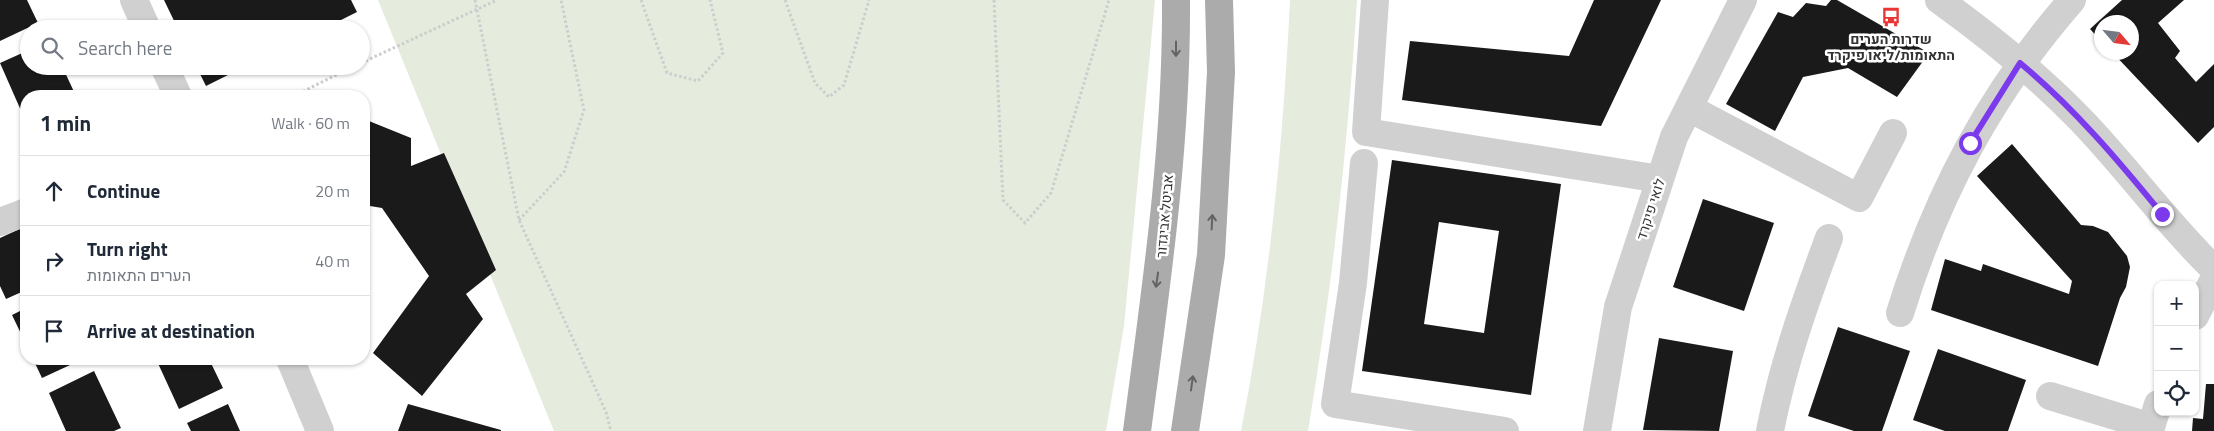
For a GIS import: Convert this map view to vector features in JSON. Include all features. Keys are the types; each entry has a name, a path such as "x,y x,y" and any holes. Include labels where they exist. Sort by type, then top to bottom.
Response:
{"main road":[{"name":"אביטל אביגדור","path":"1137,431 1162,250 1176,73 1176,0"},
{"path":"1184,431 1210,255 1221,72 1219,0"}],"street":[{"path":"134,0 143,20"},
{"path":"1375,0 1366,132 1660,179"},
{"name":"לואי פיקרד","path":"1597,431 1618,306 1674,137 1743,0"},
{"path":"1939,0 2020,63 2079,118 2123,166 2162,214 2214,269"},
{"path":"1900,313 1924,242 1945,193 1970,143 2020,63 2072,0"},
{"path":"168,75 175,90"},
{"path":"1689,108 1858,198 1893,133"},
{"path":"1364,163 1353,283 1335,404 1505,431"},
{"path":"0,222 20,214"},
{"path":"1770,431 1778,391 1800,314 1829,238"},
{"path":"2199,308 2214,280"},
{"path":"292,365 320,431"},
{"path":"2050,396 2153,421"}],"path":[{"path":"475,0 519,220 606,412 611,431"},
{"path":"370,59 497,0"},
{"path":"519,220 564,172 584,110 561,0"},
{"path":"641,0 667,73 698,81 723,53 710,0"},
{"path":"785,0 815,83 830,97 844,85 869,0"},
{"path":"994,0 1003,200 1026,223 1050,193 1109,0"},
{"path":"306,90 336,75"}],"shaded area":[{"path":"378,0 1155,0 1124,326 1106,431 554,431"},
{"path":"1290,0 1357,0 1338,216 1325,324 1308,431 1241,431 1267,270 1279,163"}],"building":[{"path":"0,0 27,0 37,20 20,20 20,32 0,41"},
{"path":"164,0 351,0 357,12 341,20 174,20"},
{"path":"1594,0 1661,0 1601,126 1402,100 1410,41 1569,56"},
{"path":"1831,0 1837,0 1929,53 1897,97 1848,68 1803,77 1775,131 1726,104 1778,12 1793,17 1806,3 1826,6"},
{"path":"2122,0 2184,0 2158,23 2180,51 2175,58 2196,82 2214,64 2214,127 2198,143 2120,60 2139,60 2139,15 2105,15"},
{"path":"2094,25 2094,33 2090,29"},
{"path":"20,54 20,75 66,75 73,90 20,90 20,108 0,63"},
{"path":"200,75 228,75 206,86"},
{"path":"370,121 411,138 411,166 444,153 496,270 466,294 483,319 422,396 373,353 429,276 382,208 370,206"},
{"path":"2012,144 2081,225 2093,226 2108,232 2127,256 2130,267 2126,287 2120,298 2098,366 1931,310 1945,259 1981,271 1983,264 2069,294 2072,281 1977,176"},
{"path":"1392,160 1561,184 1531,395 1362,371","holes":["1439,222 1499,231 1484,333 1424,324"]},
{"path":"1703,199 1774,223 1744,311 1673,287"},
{"path":"20,229 20,293 6,299 0,286 0,238"},
{"path":"20,311 20,332 12,315"},
{"path":"1838,327 1910,351 1882,431 1854,431 1808,416"},
{"path":"1659,338 1733,351 1719,431 1643,430"},
{"path":"1938,349 2026,380 2008,431 1945,431 1913,420"},
{"path":"36,365 70,365 42,378"},
{"path":"159,365 212,365 223,388 179,409"},
{"path":"94,371 121,428 114,431 66,431 49,393"},
{"path":"2206,384 2214,384 2214,431 2192,431 2193,418 2203,419"},
{"path":"228,404 240,431 191,431 187,423"},
{"path":"408,404 501,430 501,431 398,431"}],"place":[{"name":"שדרות הערים התאומות/ליאו פיקרד","path":"1891,17"}],"route":[{"path":"1970,143 2020,63 2079,118 2123,166 2162,214"}]}
